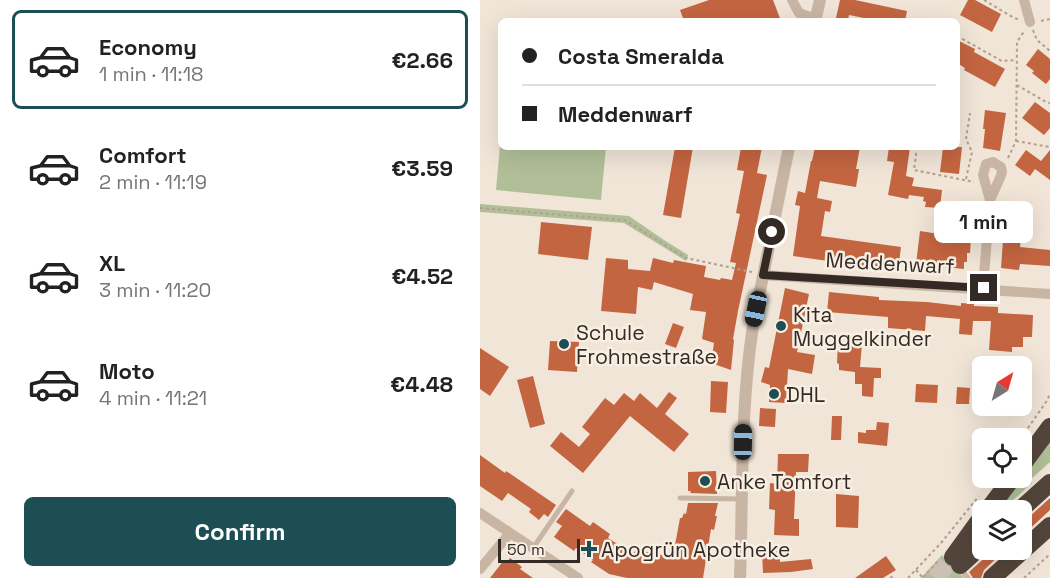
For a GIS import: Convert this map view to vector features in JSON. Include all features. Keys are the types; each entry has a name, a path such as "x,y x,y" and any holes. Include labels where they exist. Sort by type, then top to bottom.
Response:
{"highway":[{"path":"1032,451 1050,427"},
{"path":"1031,500 1050,483"},
{"path":"996,500 1005,488"},
{"path":"992,578 1050,526"},
{"path":"956,563 972,535"},
{"path":"956,563 972,552"}],"street":[{"path":"792,0 799,13 810,18"},
{"path":"816,18 820,0"},
{"path":"1024,0 1030,22"},
{"path":"740,578 746,385 753,326 788,150"},
{"path":"984,288 990,200 1002,172 1001,167 993,162 986,164 983,175 990,200"},
{"name":"Meddenwarf","path":"763,275 1050,294"},
{"path":"480,513 578,578"},
{"path":"480,569 510,532"}],"lane":[{"path":"533,548 572,491"},
{"path":"680,498 742,499"}],"path":[{"path":"984,0 1014,18 1030,22"},
{"path":"1030,22 1037,40 1050,51"},
{"path":"1001,167 1016,141 1017,42 1030,22"},
{"path":"960,38 1002,62 1017,60"},
{"path":"1017,85 1050,103"},
{"path":"965,180 972,152 966,139 970,113"},
{"path":"1016,141 1050,147"},
{"path":"917,150 914,170 985,184"},
{"path":"480,208 625,220 686,258 763,275"},
{"path":"1028,428 1050,394"},
{"path":"908,578 941,543 984,488"},
{"path":"1024,578 1050,554"},
{"path":"916,570 923,578 956,563"}],"green space":[{"path":"500,150 606,150 601,200 496,190"},
{"path":"480,204 629,216 688,255 686,261 624,223 480,212"},
{"path":"1050,438 1050,462 1032,478 1032,462"},
{"path":"1012,488 1026,488 1013,500 1003,500"},
{"path":"942,555 964,578 921,578"}],"building":[{"path":"709,0 773,0 780,18 683,18 680,10"},
{"path":"840,0 855,0 907,11 906,18 864,18 849,15 848,18 836,18"},
{"path":"968,0 975,0 1001,14 992,32 960,15"},
{"path":"960,42 1005,69 995,87 964,70 965,68 960,65"},
{"path":"1038,49 1050,59 1050,79 1046,84 1026,65"},
{"path":"1035,102 1050,113 1050,128 1044,135 1022,118"},
{"path":"985,110 1006,113 1000,151 983,148"},
{"path":"962,147 959,174 940,172 943,150 960,150"},
{"path":"674,150 692,150 681,218 663,215"},
{"path":"740,150 761,150 757,173 767,175 738,311 731,370 711,363 714,343 702,339 706,312 690,310 693,294 654,282 652,290 638,287 636,314 601,311 606,258 628,260 628,269 650,271 653,258 673,263 674,260 706,266 704,277 732,280 736,263 730,262 740,214 736,213 744,171 737,170"},
{"path":"814,150 859,150 856,187 820,181 817,198 832,201 830,212 825,211 821,236 901,247 898,271 793,256 800,206 795,205 798,191 805,193"},
{"path":"889,150 910,150 906,176 914,178 912,186 942,190 940,208 925,207 924,197 909,195 908,199 888,195 894,162 887,161"},
{"path":"1026,150 1041,161 1050,150 1050,180 1035,169 1030,176 1015,165"},
{"path":"1005,213 1023,214 1020,247 1050,250 1050,266 1020,264 1019,270 1001,268"},
{"path":"541,222 592,227 588,260 538,254"},
{"path":"920,231 939,234 938,238 959,241 959,237 971,238 970,253 967,253 964,269 916,264"},
{"path":"785,288 809,294 797,352 815,355 812,374 788,369 786,403 769,402 770,385 761,382 765,367 769,368"},
{"path":"829,292 879,297 879,300 961,306 961,303 998,307 998,313 1033,315 1032,337 1023,337 1023,347 1012,347 1012,352 989,350 991,321 973,321 972,335 959,334 960,319 926,316 925,331 888,328 888,317 827,312"},
{"path":"673,323 684,327 676,348 665,344"},
{"path":"550,341 579,342 577,372 548,370"},
{"path":"838,342 862,344 860,367 881,368 881,378 874,378 873,397 862,396 862,384 855,384 855,372 839,370"},
{"path":"480,348 509,367 490,396 480,389"},
{"path":"533,376 545,424 530,428 517,380"},
{"path":"711,381 728,382 726,413 710,412"},
{"path":"916,384 938,385 937,403 915,402"},
{"path":"957,387 970,388 969,404 956,404"},
{"path":"669,392 677,398 665,414 689,434 674,452 630,416 583,473 550,446 561,432 579,447 590,434 582,427 605,398 614,405 624,393 634,401 640,393 657,408"},
{"path":"760,408 776,409 775,427 759,426"},
{"path":"832,416 842,416 841,440 831,440"},
{"path":"877,422 889,423 887,446 858,443 858,432 866,433 866,430 876,430"},
{"path":"778,454 809,454 808,472 796,472 794,519 799,519 799,536 774,535 775,510 769,509 770,483 777,484"},
{"path":"480,455 556,505 548,517 544,514 539,520 529,512 531,509 508,493 502,501 480,486"},
{"path":"716,471 717,494 688,491 688,472"},
{"path":"836,494 859,496 858,528 836,527"},
{"path":"1050,498 1050,510 1032,527 1032,514"},
{"path":"688,503 718,503 703,578 627,578 609,574 576,548 574,551 554,537 562,526 556,522 566,509 590,526 593,522 610,534 608,538 633,554 636,550 668,556 671,544 675,545 680,518 684,513 686,514"},
{"path":"780,551 780,562 811,559 813,569 763,573 762,552"},
{"path":"886,556 896,570 883,578 855,578"},
{"path":"510,558 533,578 490,578 504,560 507,562"},
{"path":"982,560 994,560 984,570 981,578 973,578 969,572"}],"tunnel":[{"path":"935,578 953,557"}],"place":[{"name":"Kita Muggelkinder","path":"781,326"},
{"name":"Schule Frohmestraße","path":"564,344"},
{"name":"DHL","path":"774,394"},
{"name":"Anke Tomfort","path":"705,481"},
{"name":"Apogrün Apotheke","path":"589,549"}],"route":[{"path":"772,232 763,275 984,288"}]}
